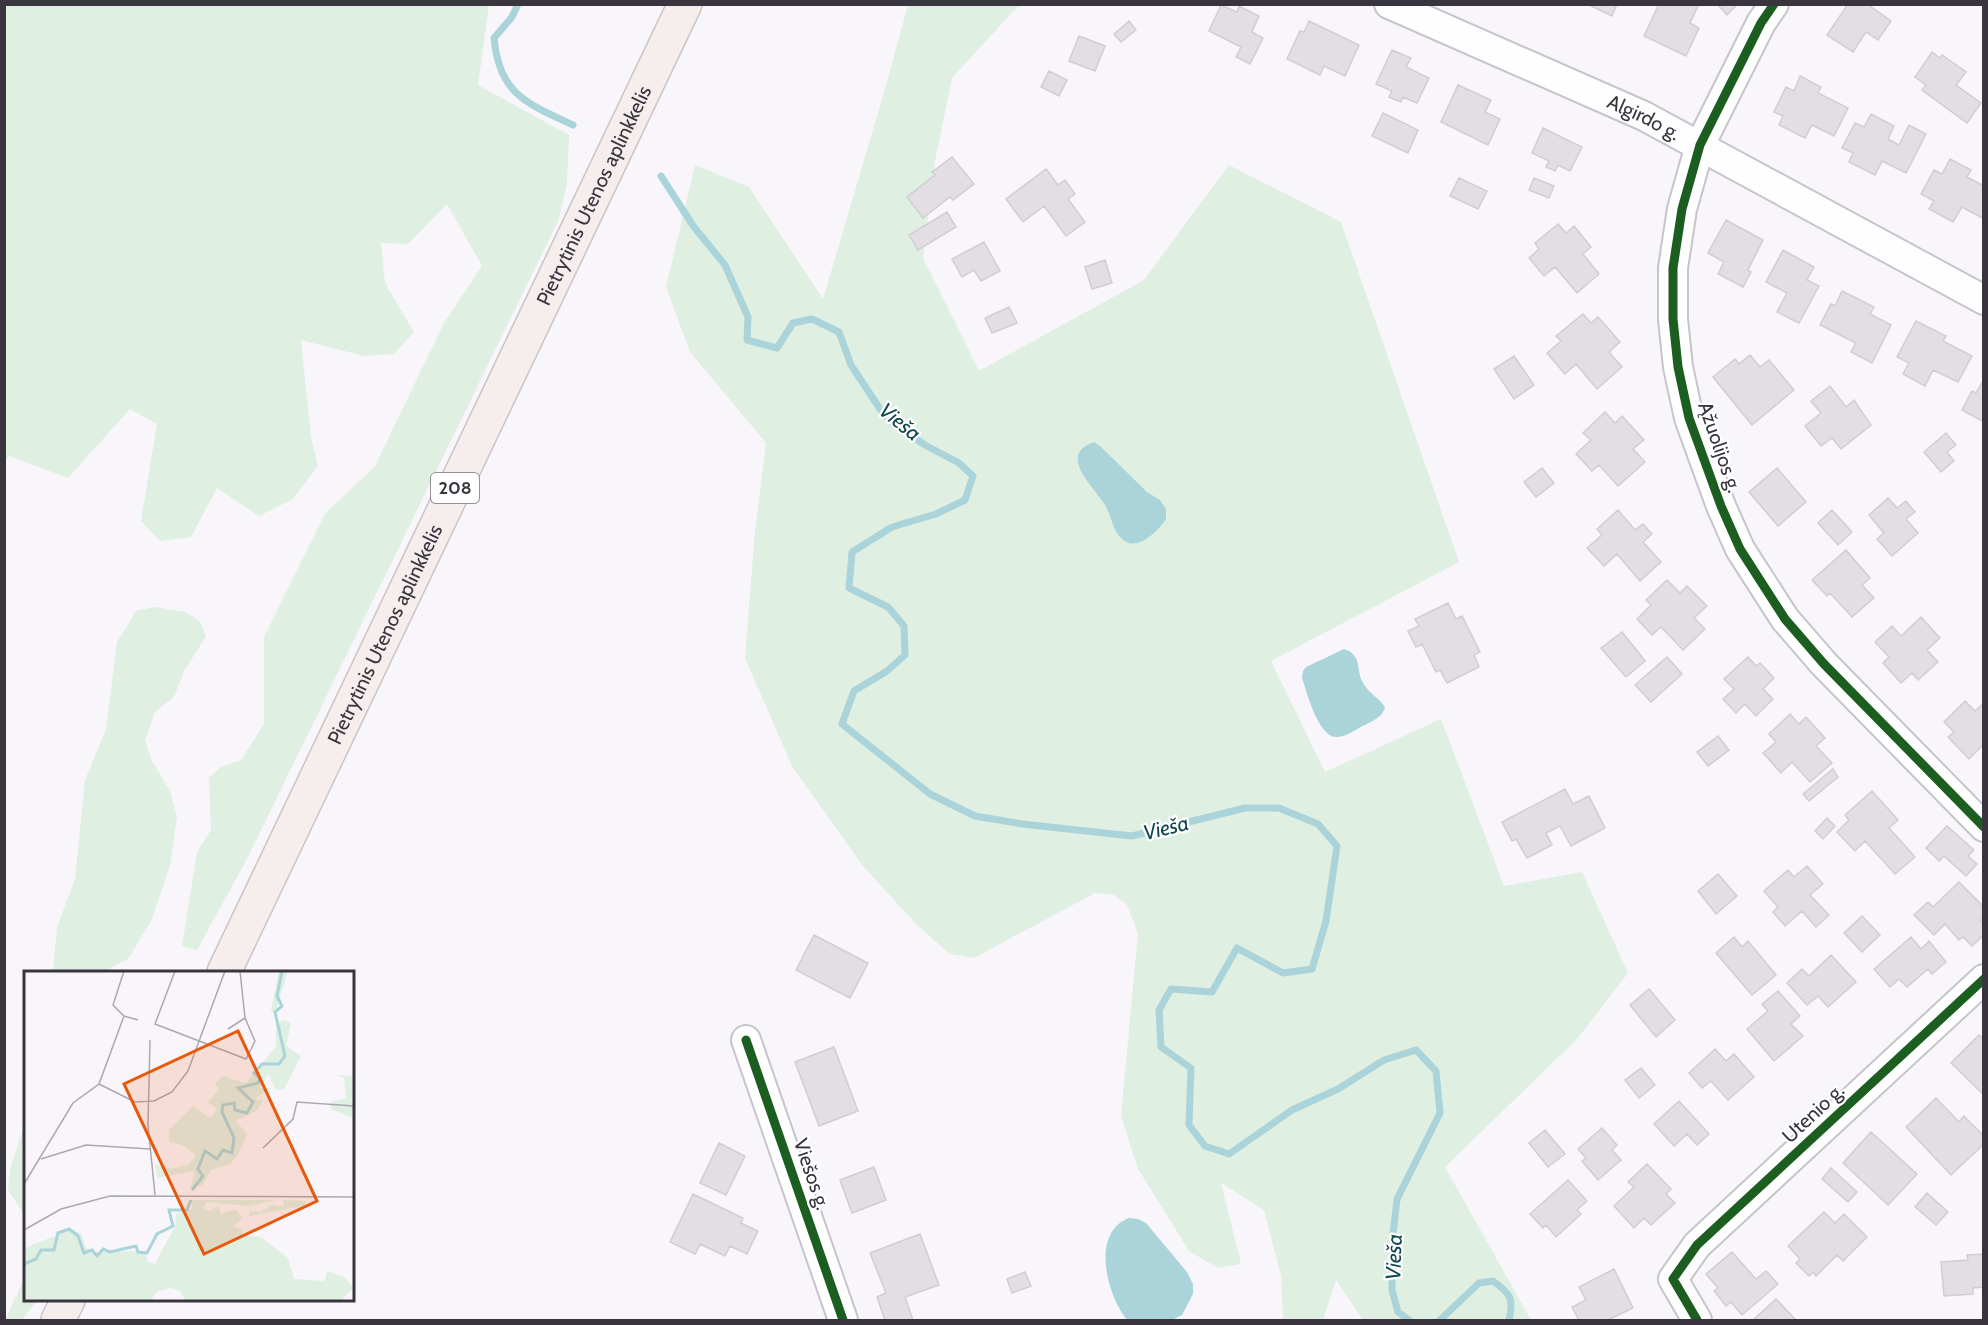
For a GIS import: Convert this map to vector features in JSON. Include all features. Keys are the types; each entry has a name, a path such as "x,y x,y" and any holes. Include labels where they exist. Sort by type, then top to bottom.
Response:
{"highway":[{"name":"Pietrytinis Utenos aplinkkelis","path":"224,971 685,4"},
{"path":"58,1320 67,1301"}],"street":[{"name":"Algirdo g.","path":"1389,4 1644,116 1983,300"},
{"name":"Ąžuolijos g.","path":"1774,4 1761,22 1700,145 1682,208 1674,258 1673,319 1677,367 1689,418 1721,506 1740,549 1785,619 1824,664 1983,827"},
{"name":"Utenio g.","path":"1697,1320 1673,1279 1697,1245 1983,979"},
{"name":"Viešos g.","path":"746,1040 843,1320"}],"green space":[{"path":"5,4 489,5 478,85 569,135 567,183 559,219 247,859 197,950 182,946 197,852 211,830 209,778 221,767 241,760 264,724 264,637 325,514 375,466 444,323 482,266 447,204 408,244 381,243 385,283 414,332 394,354 364,356 301,340 311,437 318,466 293,499 259,516 217,488 191,537 160,541 141,521 157,424 130,409 68,478 9,456 5,460"},
{"path":"908,5 1019,5 952,78 935,161 923,258 979,371 1144,280 1229,165 1341,222 1459,562 1271,661 1325,772 1441,719 1504,886 1582,872 1628,973 1577,1039 1445,1167 1531,1320 1363,1320 1336,1280 1323,1320 1283,1320 1281,1276 1264,1210 1221,1183 1241,1264 1218,1268 1189,1251 1138,1169 1121,1116 1138,933 1127,905 1114,895 1095,893 974,958 950,954 918,926 862,865 792,766 745,658 755,531 766,443 690,352 666,287 695,165 749,187 823,299"},
{"path":"154,607 186,612 200,622 206,636 185,669 174,697 155,712 145,740 151,759 170,791 177,817 170,866 151,921 128,959 109,971 53,971 57,927 75,879 85,780 106,729 117,642 136,611"},
{"path":"24,1126 24,1214 8,1190 11,1165"},
{"path":"24,1279 24,1301 36,1301 22,1320 5,1320"}],"water":[{"path":"1094,442 1147,492 1160,500 1166,509 1166,519 1152,535 1140,542 1127,542 1118,535 1105,505 1081,472 1078,455 1083,448"},
{"path":"1344,649 1354,655 1364,685 1385,707 1376,719 1345,735 1335,737 1329,735 1318,721 1302,678 1306,667"},
{"path":"1129,1218 1146,1223 1187,1272 1193,1284 1193,1294 1182,1315 1172,1320 1127,1320 1113,1296 1106,1265 1106,1250 1109,1237 1117,1226"}],"building":[{"path":"1587,4 1617,4 1612,16"},
{"path":"1659,4 1699,4 1690,23 1699,28 1686,56 1644,36"},
{"path":"1717,4 1737,4 1737,5 1727,15"},
{"path":"1848,4 1867,4 1891,21 1878,40 1866,32 1853,52 1827,35"},
{"path":"1221,5 1237,12 1239,6 1259,16 1252,32 1263,38 1250,64 1236,57 1241,47 1209,31"},
{"path":"1129,21 1136,30 1121,42 1114,34"},
{"path":"1309,21 1359,45 1345,76 1324,66 1320,75 1287,59 1300,31 1304,32"},
{"path":"1079,36 1105,46 1095,71 1069,61"},
{"path":"1392,50 1411,58 1406,67 1429,78 1417,103 1403,97 1401,102 1389,97 1392,91 1376,84"},
{"path":"1932,52 1940,58 1942,55 1966,72 1956,85 1981,103 1967,123 1922,90 1926,85 1915,77"},
{"path":"1049,71 1067,80 1059,96 1041,87"},
{"path":"1800,76 1821,87 1818,93 1848,108 1834,136 1812,125 1805,138 1779,125 1783,116 1774,112 1786,87 1794,91"},
{"path":"1458,85 1491,100 1485,112 1500,119 1488,145 1441,122"},
{"path":"1383,113 1418,130 1408,153 1372,136"},
{"path":"1871,114 1894,126 1888,139 1899,145 1909,125 1926,134 1906,173 1882,161 1875,175 1849,162 1853,153 1842,148 1855,123 1864,127"},
{"path":"1543,128 1582,147 1570,171 1558,165 1555,171 1546,167 1549,161 1532,153"},
{"path":"952,157 974,184 953,200 950,197 923,218 907,197 935,175 932,172"},
{"path":"1950,159 1971,170 1967,177 1984,186 1984,219 1962,207 1953,222 1929,209 1934,201 1921,194 1934,170 1942,174"},
{"path":"1046,169 1058,185 1065,180 1075,194 1068,199 1085,222 1066,236 1044,206 1023,222 1006,199"},
{"path":"1459,178 1487,191 1478,209 1450,196"},
{"path":"1534,178 1554,186 1549,198 1529,190"},
{"path":"947,212 956,227 918,250 909,235"},
{"path":"1726,220 1763,240 1748,270 1751,272 1743,287 1718,274 1724,262 1708,253"},
{"path":"1558,224 1566,233 1574,226 1591,247 1583,254 1599,274 1577,293 1555,267 1544,276 1529,258 1539,249 1535,243"},
{"path":"984,242 1000,271 981,281 974,270 962,277 952,259"},
{"path":"1783,250 1814,267 1807,280 1819,286 1799,323 1777,312 1787,293 1766,282"},
{"path":"1105,260 1112,283 1092,289 1085,267"},
{"path":"1842,291 1874,307 1870,314 1891,325 1872,363 1851,352 1856,343 1820,325 1831,304 1835,306"},
{"path":"1009,307 1017,323 992,333 985,318"},
{"path":"1583,314 1591,323 1598,317 1620,342 1609,352 1622,367 1597,389 1576,364 1565,374 1547,353 1561,341 1556,336"},
{"path":"1916,321 1946,336 1943,341 1972,356 1958,382 1933,370 1925,386 1903,374 1909,363 1897,357"},
{"path":"1750,355 1760,367 1769,360 1794,390 1752,425 1713,377 1735,359 1739,364"},
{"path":"1514,356 1534,385 1514,399 1494,369"},
{"path":"1984,379 1984,422 1962,410 1972,391 1976,393"},
{"path":"1830,386 1846,407 1854,400 1871,425 1841,449 1832,438 1821,446 1805,426 1821,413 1811,401"},
{"path":"1605,412 1615,423 1622,416 1644,440 1633,449 1645,462 1618,486 1599,465 1592,471 1576,454 1591,440 1583,433"},
{"path":"1946,433 1956,445 1947,452 1954,461 1941,472 1924,452"},
{"path":"1542,468 1554,483 1536,497 1524,482"},
{"path":"1777,468 1806,502 1778,526 1749,492"},
{"path":"1888,498 1897,508 1906,501 1915,512 1906,519 1918,533 1892,556 1877,539 1884,533 1869,515"},
{"path":"1618,510 1635,530 1643,524 1652,534 1643,542 1661,562 1640,581 1617,554 1604,566 1587,548 1602,535 1597,529"},
{"path":"1832,510 1852,532 1838,545 1818,523"},
{"path":"1846,550 1870,578 1862,585 1874,598 1852,617 1830,593 1827,596 1812,580"},
{"path":"1667,580 1680,593 1687,586 1707,606 1694,618 1705,629 1683,650 1661,627 1652,635 1637,619 1651,605 1646,600"},
{"path":"1448,603 1456,619 1462,616 1480,652 1474,655 1479,667 1447,683 1440,670 1436,672 1422,644 1416,647 1408,631 1419,626 1415,619"},
{"path":"1921,617 1940,638 1927,650 1938,662 1918,680 1912,673 1901,683 1883,663 1889,657 1875,642 1892,626 1901,636"},
{"path":"1622,632 1645,661 1626,677 1601,648"},
{"path":"1667,657 1682,674 1651,702 1635,685"},
{"path":"1748,657 1756,666 1760,663 1774,678 1763,689 1773,699 1756,716 1745,704 1736,713 1723,699 1734,689 1724,679"},
{"path":"1965,701 1975,711 1984,703 1984,744 1969,759 1948,737 1954,732 1944,722"},
{"path":"1790,714 1799,724 1806,717 1825,738 1816,746 1832,763 1810,782 1792,762 1781,773 1763,753 1776,742 1769,734"},
{"path":"1718,736 1729,750 1708,766 1697,752"},
{"path":"1833,769 1838,777 1809,801 1803,794"},
{"path":"1565,789 1573,804 1589,796 1605,828 1571,846 1560,826 1546,833 1552,845 1527,858 1516,839 1512,841 1502,822"},
{"path":"1872,791 1898,820 1889,828 1915,857 1895,874 1865,841 1855,851 1837,832 1849,820 1845,815"},
{"path":"1827,818 1835,826 1823,839 1815,831"},
{"path":"1947,826 1974,850 1968,856 1977,864 1966,876 1944,856 1939,861 1926,848"},
{"path":"1807,866 1823,884 1810,895 1829,915 1816,927 1802,911 1785,926 1773,912 1778,907 1764,891 1788,870 1794,877"},
{"path":"1718,874 1737,896 1716,914 1698,891"},
{"path":"1959,882 1984,907 1984,917 1980,921 1984,924 1984,935 1972,946 1963,937 1959,940 1945,924 1934,935 1914,915 1928,902 1933,907"},
{"path":"1862,916 1880,935 1862,952 1844,933"},
{"path":"814,935 868,963 850,998 796,970"},
{"path":"1734,937 1742,947 1748,941 1776,975 1752,995 1716,953"},
{"path":"1911,937 1921,949 1929,941 1946,962 1932,974 1928,969 1907,987 1899,979 1890,987 1874,969"},
{"path":"1831,955 1856,982 1828,1007 1818,996 1807,1005 1787,983 1802,969 1809,976"},
{"path":"1649,989 1675,1020 1656,1037 1630,1005"},
{"path":"1778,991 1800,1016 1791,1024 1803,1036 1774,1061 1747,1029 1768,1011 1762,1004"},
{"path":"1979,1035 1984,1039 1984,1095 1951,1063"},
{"path":"834,1047 858,1111 819,1126 795,1062"},
{"path":"1715,1049 1726,1061 1734,1054 1754,1077 1728,1100 1711,1081 1702,1088 1689,1073"},
{"path":"1641,1068 1655,1085 1639,1098 1625,1080"},
{"path":"1936,1098 1959,1122 1964,1116 1984,1136 1984,1144 1951,1175 1906,1127"},
{"path":"1679,1101 1709,1134 1697,1145 1687,1134 1674,1146 1654,1124"},
{"path":"1602,1128 1617,1145 1612,1150 1621,1160 1598,1180 1582,1161 1586,1158 1578,1149"},
{"path":"1545,1130 1565,1154 1548,1167 1529,1143"},
{"path":"1871,1132 1917,1174 1888,1205 1843,1163"},
{"path":"719,1143 745,1156 726,1195 700,1183"},
{"path":"1647,1164 1671,1189 1666,1194 1675,1203 1651,1225 1644,1218 1634,1228 1614,1206 1634,1187 1628,1182"},
{"path":"874,1167 886,1200 852,1213 840,1180"},
{"path":"1831,1168 1857,1192 1848,1202 1822,1179"},
{"path":"1568,1180 1587,1201 1577,1210 1581,1214 1556,1237 1546,1225 1543,1228 1530,1214"},
{"path":"1927,1193 1948,1212 1936,1225 1915,1207"},
{"path":"693,1194 743,1218 741,1223 758,1231 747,1254 730,1246 725,1256 700,1244 695,1254 670,1242"},
{"path":"1824,1212 1835,1223 1844,1214 1867,1237 1843,1261 1837,1255 1816,1276 1813,1272 1809,1276 1796,1263 1800,1259 1788,1246"},
{"path":"920,1234 939,1285 905,1297 913,1320 885,1320 877,1297 886,1293 870,1253"},
{"path":"1732,1252 1756,1279 1766,1271 1778,1284 1742,1315 1731,1302 1726,1306 1714,1291 1718,1288 1706,1274"},
{"path":"1984,1254 1984,1287 1973,1288 1973,1294 1944,1296 1941,1262 1968,1260 1967,1255"},
{"path":"1614,1269 1633,1308 1608,1320 1579,1320 1572,1307 1586,1300 1579,1287"},
{"path":"1025,1272 1031,1286 1012,1293 1007,1279"},
{"path":"1776,1299 1796,1320 1753,1320"}],"waterway":[{"name":"Vieša","path":"518,4 512,17 494,38 502,72 509,84 529,103 573,125"},
{"name":"Vieša","path":"661,176 694,227 725,265 748,317 747,340 777,348 793,323 812,319 839,332 851,365 882,412 892,423 925,445 959,463 973,476 965,500 936,514 892,527 852,552 849,588 888,607 904,626 905,655 887,671 854,691 842,724 930,794 975,816 1022,824 1132,836 1245,808 1279,808 1318,824 1337,846 1326,921 1312,969 1283,973 1237,948 1212,992 1171,989 1159,1010 1161,1047 1191,1068 1189,1125 1205,1146 1229,1154 1292,1110 1338,1089 1384,1060 1416,1050 1436,1071 1440,1113 1397,1199 1393,1235 1392,1290 1398,1312 1409,1320"},
{"name":"Vieša","path":"1440,1320 1479,1283 1493,1281 1510,1298 1509,1320"}],"cycle path":[{"path":"1774,4 1761,23 1700,145 1682,209 1673,268 1673,319 1678,367 1689,418 1721,506 1740,549 1785,619 1824,664 1984,827"},
{"path":"1697,1320 1673,1279 1697,1245 1984,979"},
{"path":"746,1040 843,1320"}]}
